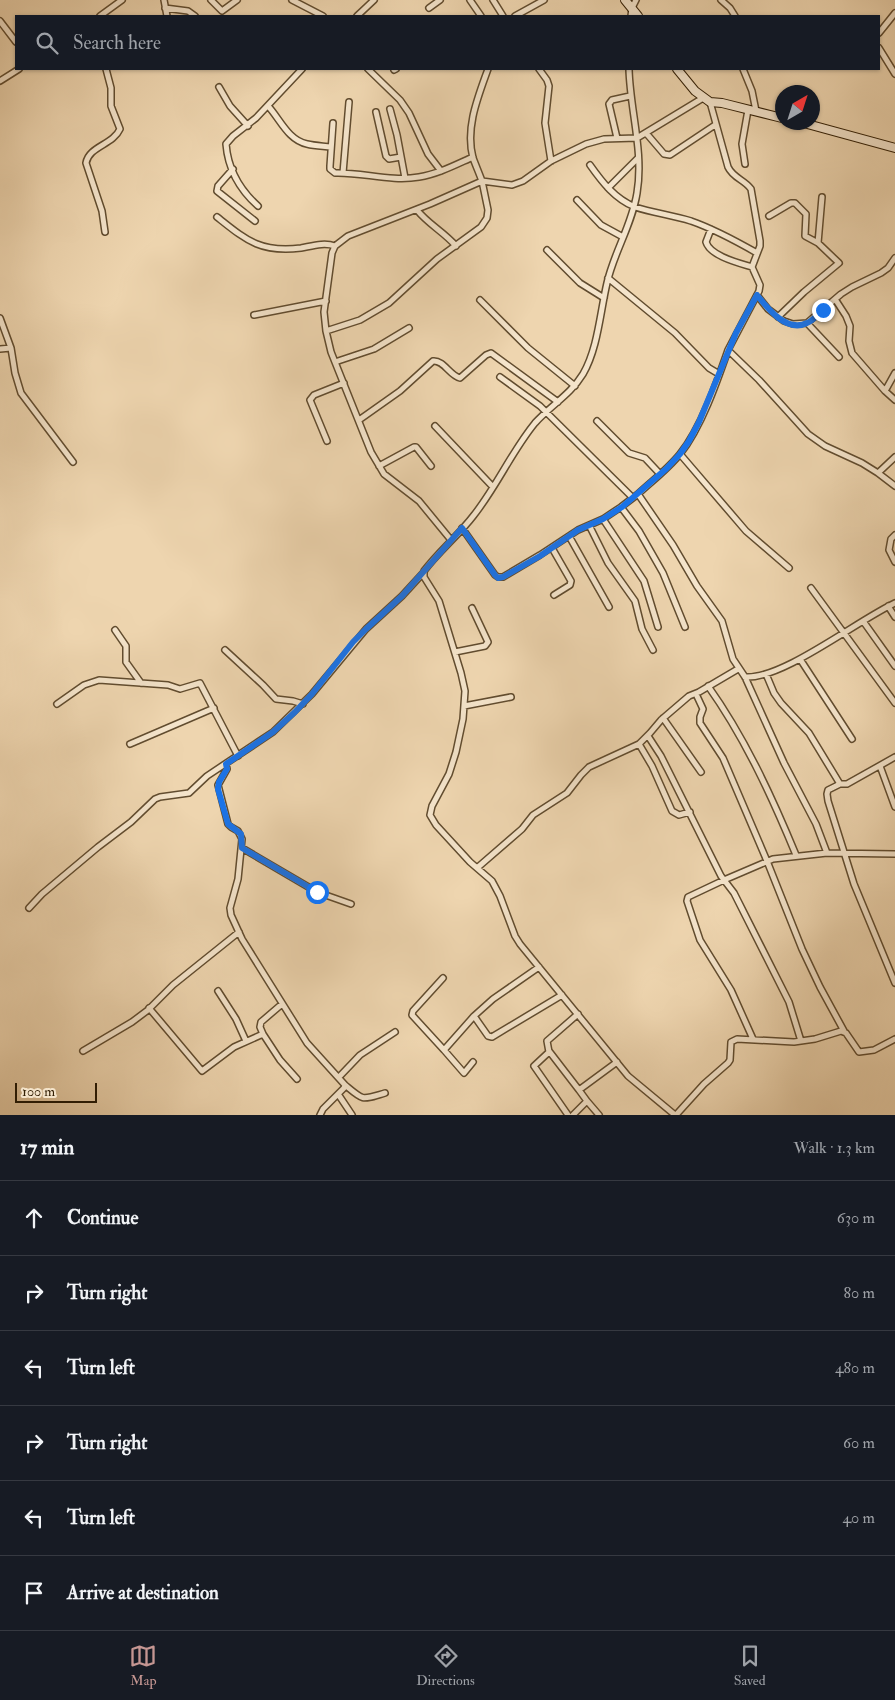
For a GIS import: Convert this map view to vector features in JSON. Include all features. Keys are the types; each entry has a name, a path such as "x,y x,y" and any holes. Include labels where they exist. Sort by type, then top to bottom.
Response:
{"main road":[{"path":"625,0 632,12"},
{"path":"681,70 688,84 707,100 775,116"},
{"path":"820,127 895,148"}],"street":[{"path":"101,15 122,0"},
{"path":"164,0 167,15"},
{"path":"211,0 222,11 237,0"},
{"path":"292,0 321,15"},
{"path":"358,15 374,0"},
{"path":"429,8 440,0"},
{"path":"470,0 480,15"},
{"path":"493,0 502,15"},
{"path":"517,15 544,0"},
{"path":"632,12 636,0"},
{"path":"721,0 734,15"},
{"path":"165,8 188,11 194,15"},
{"path":"880,31 895,13"},
{"path":"0,21 15,41"},
{"path":"880,50 895,74"},
{"path":"0,82 18,70"},
{"path":"105,232 100,204 86,163 90,153 114,137 120,129 111,106 111,88 106,70"},
{"path":"258,206 240,188 226,144 233,136 248,126 301,70"},
{"path":"369,70 400,100 409,113 428,154 441,171"},
{"path":"326,331 360,320 388,303 437,259 481,227 487,218 488,210 482,180 473,157 471,130 472,116 488,70"},
{"path":"539,70 547,80 549,86 545,123 551,161"},
{"path":"28,908 98,847 124,828 155,799 189,793 207,776 273,732 303,704 353,642 402,596 474,516 524,437 546,412 575,386 590,358 608,278 634,206 638,180 638,157 630,96 629,70"},
{"path":"743,70 752,92 752,110 742,144 745,164"},
{"path":"219,87 230,106 248,126"},
{"path":"617,138 609,104 612,100 630,96"},
{"path":"451,540 419,501 391,481 379,466 371,452 335,362 326,331 326,301 332,253 335,246 348,236 417,210 482,180 512,185 522,181 551,161 586,144 604,139 637,138 707,100 730,171 752,188 760,240 752,267 760,285 757,295 728,350 699,422 689,441 680,454 660,474 622,507 569,536 503,577 498,578 462,528"},
{"path":"343,173 349,102"},
{"path":"268,106 284,128 298,141 306,144 332,147"},
{"path":"390,110 395,124 405,178"},
{"path":"376,112 386,156 389,159 401,157"},
{"path":"333,123 330,169 334,173 386,178 417,178 441,171 473,157"},
{"path":"646,133 664,154 670,156 715,125"},
{"path":"608,188 638,157"},
{"path":"590,165 608,188 634,206 692,222 757,253"},
{"path":"233,169 218,186 217,191 255,221"},
{"path":"818,243 822,197"},
{"path":"578,200 601,225 623,237"},
{"path":"769,216 794,203 806,214 805,236 818,243 839,263 778,317"},
{"path":"417,210 423,218 446,234 456,246"},
{"path":"217,217 241,236 263,247 298,248 324,244 335,246"},
{"path":"711,230 706,242 709,248 731,261 752,267"},
{"path":"547,250 580,283 604,298"},
{"path":"757,295 768,309 778,317 793,324 808,323 836,298 852,287 888,268 895,258"},
{"path":"608,278 675,334 709,368 719,374"},
{"path":"836,298 850,326 849,341 852,353 895,400"},
{"path":"480,300 528,348 575,386"},
{"path":"254,315 326,301"},
{"path":"0,318 11,348 15,374 22,393 73,462"},
{"path":"808,323 839,357"},
{"path":"335,362 374,349 409,328"},
{"path":"0,349 11,348"},
{"path":"728,350 759,380 788,415 808,434 825,446 862,463 895,486"},
{"path":"359,420 400,391 433,361 439,361 454,376 460,378 491,353 558,402"},
{"path":"885,391 895,373"},
{"path":"500,377 546,412 636,496 674,545 697,586 722,621 733,660 745,677 784,763 816,824 827,853"},
{"path":"327,441 310,400 314,395 344,383"},
{"path":"596,421 629,453 645,458 660,474"},
{"path":"435,426 494,487"},
{"path":"379,466 416,447 431,466"},
{"path":"680,454 746,531 789,568"},
{"path":"878,473 895,457"},
{"path":"622,507 639,531 663,573 685,627"},
{"path":"603,519 644,581 658,628"},
{"path":"589,525 608,563 635,601 642,629 653,650"},
{"path":"895,535 891,539 889,550 895,562"},
{"path":"569,536 609,607"},
{"path":"552,548 571,581 570,585 554,595"},
{"path":"424,571 424,577 439,601 465,691 456,752 449,774 432,806 430,815 436,825 492,881 500,896 515,936 617,1062 640,1087 676,1115 704,1084 728,1063 730,1060 731,1042 737,1038 771,1042 801,1041 844,1031"},
{"path":"811,588 895,703"},
{"path":"745,677 753,678 766,674 800,659 895,603"},
{"path":"888,606 895,617"},
{"path":"455,652 485,646 488,642 472,608"},
{"path":"863,621 895,666"},
{"path":"115,630 126,646 126,662 141,683"},
{"path":"225,650 263,684 276,700 293,701 303,704"},
{"path":"800,659 852,738"},
{"path":"477,868 522,829 533,815 567,793 589,767 639,744 663,718 689,696 696,694 738,669"},
{"path":"766,674 774,693 808,733 840,784"},
{"path":"57,704 91,681 107,680 168,685 180,689 200,683 238,756"},
{"path":"708,686 726,711 737,732 783,824 796,855"},
{"path":"696,694 703,709 700,722 723,758 767,860 802,949 844,1031 859,1052 874,1050 895,1039"},
{"path":"464,706 511,697"},
{"path":"130,744 214,708"},
{"path":"663,718 701,772"},
{"path":"648,736 661,756 724,880 734,893 789,1002 801,1041"},
{"path":"639,744 652,766 672,811 679,815 690,812"},
{"path":"895,758 847,784 840,784 830,788 827,794 844,853 895,983"},
{"path":"226,764 227,769 219,782 218,789 228,824 241,834 242,848 238,880 230,908 231,915 247,949 307,1043 345,1085 361,1099 385,1093"},
{"path":"880,766 895,807"},
{"path":"242,848 317,892 351,904"},
{"path":"753,1040 731,990 700,940 687,901 690,896 767,860 796,855 827,853 895,854"},
{"path":"83,1051 132,1022 173,985 239,932"},
{"path":"444,1050 474,1016 493,999 539,967"},
{"path":"444,978 413,1011 412,1015 464,1073 473,1062"},
{"path":"218,991 239,1024 246,1041"},
{"path":"474,1016 488,1036 492,1037 562,995"},
{"path":"282,1004 261,1022 260,1028 280,1060 296,1079"},
{"path":"149,1008 202,1071 227,1051 263,1034"},
{"path":"578,1014 547,1041 549,1051 599,1115"},
{"path":"339,1077 360,1055 395,1032"},
{"path":"549,1051 534,1067 568,1115"},
{"path":"579,1090 617,1062"},
{"path":"320,1115 323,1108 345,1085"},
{"path":"338,1094 352,1115"},
{"path":"574,1115 587,1101"}],"route":[{"path":"317,892 242,848 241,834 228,824 218,789 219,782 227,769 226,764 273,732 295,712 312,694 353,642 402,596 462,528 495,575 498,578 503,577 540,556 578,530 603,519 622,507 666,469 680,454 699,422 728,350 757,295 768,309 784,321 793,324 808,323 823,310"}]}
